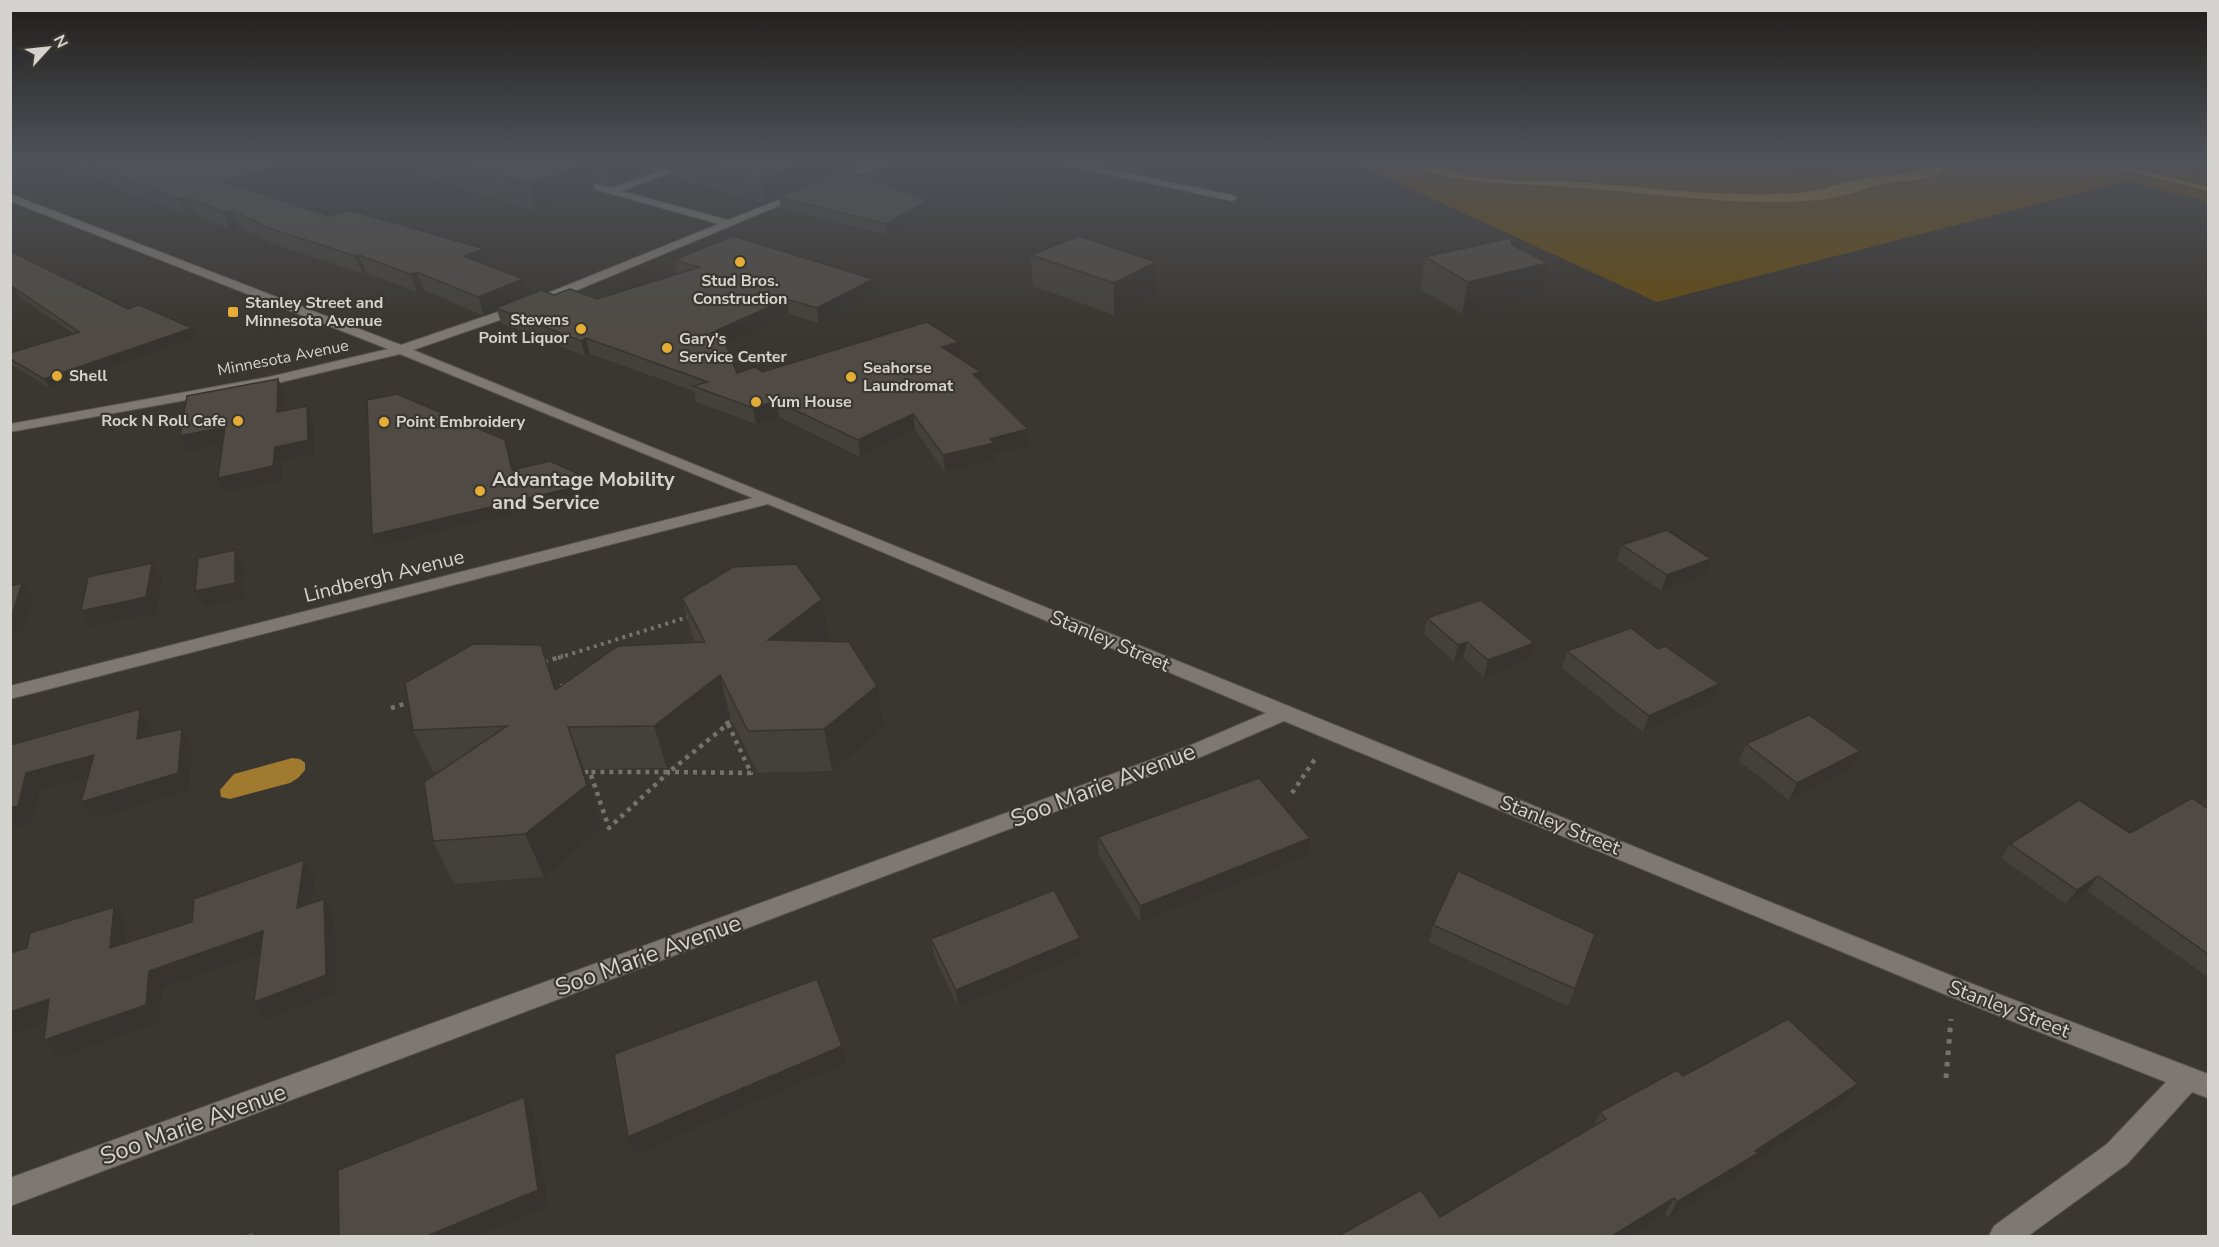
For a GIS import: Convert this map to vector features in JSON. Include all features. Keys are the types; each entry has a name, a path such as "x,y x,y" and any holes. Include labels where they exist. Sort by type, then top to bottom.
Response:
{"street":[{"name":"Stanley Street","path":"64,218 400,350 769,499 1332,733 1953,987 2198,1082"},
{"path":"708,218 729,224"},
{"name":"Minnesota Avenue","path":"10,428 326,370 400,350 482,324 743,218"},
{"name":"Lindbergh Avenue","path":"10,693 769,499"},
{"name":"Soo Marie Avenue","path":"10,1192 1197,750 1284,713"},
{"path":"2004,1236 2117,1154 2198,1082"}],"path":[{"path":"535,664 693,616"},
{"path":"613,640 617,651"},
{"path":"689,643 751,773 510,774 630,685 689,643"},
{"path":"625,674 630,685"},
{"path":"786,679 669,772 609,828 562,686 708,680 786,679"},
{"path":"391,708 424,698"},
{"path":"1292,793 1332,733"},
{"path":"1946,1078 1953,987"}],"shaded area":[{"path":"1475,218 1983,218 1657,302"},
{"path":"292,758 300,759 305,763 305,770 290,783 230,799 221,797 220,790 234,774"}],"building":[{"path":"248,218 378,218 485,249 463,256 523,279 478,297 417,272 410,274 359,255 355,256 266,227"},
{"path":"863,218 896,218 886,224"},
{"path":"733,236 873,279 817,308 787,299 711,333 726,344 737,373 755,367 762,372 927,322 959,342 942,347 981,372 973,374 1028,429 990,439 994,443 943,455 913,414 858,440 776,401 753,408 693,386 708,382 586,338 581,341 496,308 541,290 554,295 570,289 597,299 700,267 674,260"},
{"path":"1079,236 1156,262 1114,283 1031,255"},
{"path":"1511,238 1512,245 1548,263 1468,282 1425,257"},
{"path":"10,251 128,309 139,305 192,328 44,379 10,359 10,353 79,332 13,287 10,288"},
{"path":"278,379 277,412 307,406 308,440 275,447 273,466 218,478 225,427 180,436 187,396"},
{"path":"397,394 505,440 512,470 550,461 596,482 372,535 367,400"},
{"path":"1667,530 1711,559 1667,575 1622,545"},
{"path":"235,550 235,583 195,591 198,558"},
{"path":"152,563 146,597 81,611 88,577"},
{"path":"796,564 822,599 768,640 849,642 877,686 824,729 748,731 720,675 654,726 568,727 587,785 525,834 433,841 424,782 507,726 413,730 405,683 473,644 541,645 555,690 618,646 705,642 682,598 733,567"},
{"path":"22,583 12,615 10,616 10,586"},
{"path":"1481,600 1534,643 1488,660 1467,642 1458,645 1427,618"},
{"path":"1631,628 1658,649 1665,646 1719,684 1649,716 1567,651"},
{"path":"140,709 137,739 182,729 178,773 81,802 94,755 26,773 18,806 10,808 10,745"},
{"path":"1809,715 1860,751 1797,783 1746,744"},
{"path":"1259,778 1310,838 1140,906 1098,837"},
{"path":"2192,798 2208,809 2208,954 2098,876 2077,890 2010,844 2079,800 2130,833"},
{"path":"304,860 297,908 324,899 326,975 254,1002 263,931 149,971 146,1005 44,1040 49,999 10,1012 10,953 27,948 30,933 114,907 110,948 192,922 194,899"},
{"path":"1458,871 1595,934 1575,989 1433,925"},
{"path":"1054,890 1080,938 956,990 931,939"},
{"path":"817,979 842,1046 628,1137 614,1054"},
{"path":"1788,1019 1858,1084 1755,1151 1758,1153 1677,1202 1674,1198 1612,1236 1338,1236 1421,1190 1440,1217 1606,1119 1600,1112 1677,1070 1683,1076"},
{"path":"524,1097 538,1190 427,1236 339,1236 338,1170"},
{"path":"254,1231 254,1236 240,1236"}],"place":[{"name":"Stud Bros. Construction","path":"740,262"},
{"name":"Stanley Street and Minnesota Avenue","path":"233,312"},
{"name":"Stevens Point Liquor","path":"581,329"},
{"name":"Gary's Service Center","path":"667,348"},
{"name":"Shell","path":"57,376"},
{"name":"Seahorse Laundromat","path":"851,377"},
{"name":"Yum House","path":"756,402"},
{"name":"Rock N Roll Cafe","path":"238,421"},
{"name":"Point Embroidery","path":"384,422"},
{"name":"Advantage Mobility and Service","path":"480,491"}]}
